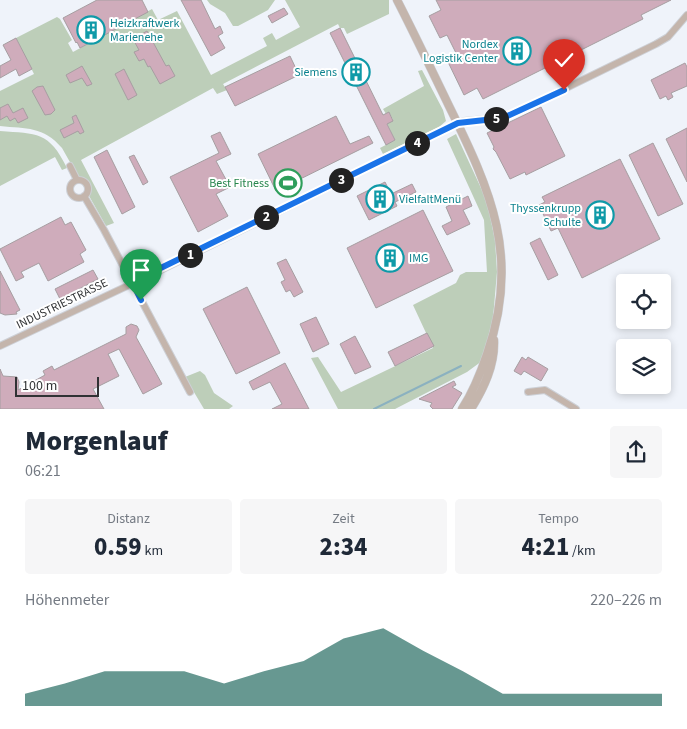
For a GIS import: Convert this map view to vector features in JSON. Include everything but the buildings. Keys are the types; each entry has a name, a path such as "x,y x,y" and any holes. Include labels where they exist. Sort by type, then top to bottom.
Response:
{"street":[{"path":"397,0 458,123 485,183 498,235 501,289 492,366 471,409"},
{"name":"INDUSTRIESTRASSE","path":"0,346 458,123 507,117 662,41 687,15"},
{"path":"70,166 77,180"},
{"path":"77,180 83,181 87,185 88,190 84,196 78,198 71,193 71,185 77,180"},
{"path":"84,196 190,392"},
{"path":"462,409 481,372 494,336"},
{"path":"528,392 545,390 576,409"}],"green space":[{"path":"207,0 275,0 268,10 238,26 233,26 225,13"},
{"path":"285,0 389,0 389,14 347,34 344,28 340,28 338,24 223,84 227,90 217,94 213,88 81,160 114,223 106,226 62,148 55,141 34,130 0,126 0,91 34,74 16,38 57,17 72,40 68,43 73,52 152,9 158,20 177,11 211,75 267,46 263,38 272,33 276,40 300,27"},
{"path":"422,70 443,110 446,121 439,127 383,154 380,148 395,140 386,121 388,123 393,120 389,112 386,114 383,109 424,86 418,71"},
{"path":"0,131 33,134 41,137 54,147 67,168 62,170 55,157 0,186"},
{"path":"456,134 487,201 495,240 497,272 493,318 482,361 467,372 395,409 338,409 311,358 318,357 341,392 433,348 413,305 456,283 460,275 466,272 487,272 484,220 447,139"},
{"path":"200,371 205,375 214,393 233,406 229,409 204,409 185,377"}],"waterway":[{"path":"374,409 461,366"}],"place":[{"name":"Heizkraftwerk Marienehe","path":"91,30"},
{"name":"Nordex Logistik Center","path":"517,51"},
{"name":"Siemens","path":"356,72"},
{"name":"Best Fitness","path":"288,183"},
{"name":"VielfaltMenü","path":"380,199"},
{"name":"Thyssenkrupp Schulte","path":"600,215"},
{"name":"IMG","path":"390,258"}],"route":[{"path":"141,300 132,282 458,123 507,117 564,90"}]}
